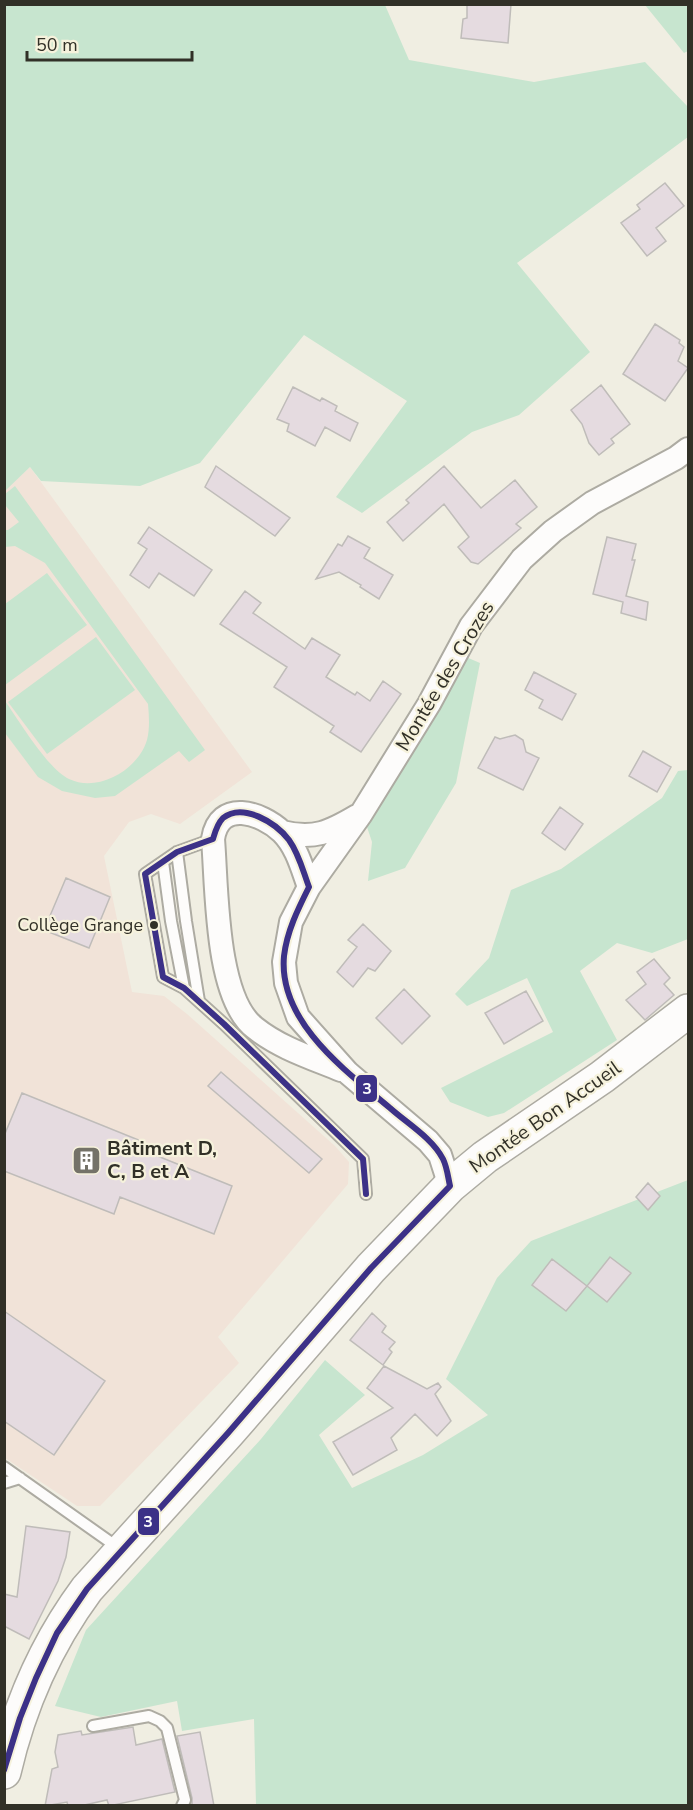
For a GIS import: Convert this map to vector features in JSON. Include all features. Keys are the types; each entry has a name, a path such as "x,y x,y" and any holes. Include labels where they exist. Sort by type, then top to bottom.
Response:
{"main road":[{"name":"Montée Bon Accueil","path":"4,1772 20,1718 57,1633 87,1589 222,1440 371,1268 450,1186 485,1157 602,1077 688,1011"}],"street":[{"name":"Montée des Crozes","path":"450,1186 440,1155 428,1141 348,1073 298,1017 286,983 284,962 291,922 309,887 361,814 429,704 471,626 522,559 553,531 592,502 676,458 688,449"},
{"name":"Montée des Crozes","path":"348,1073 283,1046 253,1027 235,1003 221,948 213,839 219,820 227,814 238,813 258,817 282,832 298,836 322,834 338,828 361,814"},
{"name":"Montée des Crozes","path":"282,832 296,850 309,887"}],"lane":[{"path":"213,839 177,852 145,874 163,977 184,988 199,1001 363,1159 366,1194"},
{"path":"177,852 199,1001"},
{"path":"163,862 171,921 184,988"},
{"path":"4,1467 123,1551"},
{"path":"4,1483 20,1478"},
{"path":"93,1726 149,1716 160,1720 167,1728 185,1800 182,1806"}],"shaded area":[{"path":"30,467 252,772 180,824 151,814 129,822 104,856 132,992 164,996 187,1014 335,1146 349,1162 348,1184 218,1337 239,1363 100,1506 77,1506 5,1458 4,491"}],"green space":[{"path":"5,4 385,5 409,60 534,82 645,62 688,107 688,137 517,263 590,352 519,415 472,432 362,513 336,497 407,401 304,335 200,463 140,486 41,481 30,467 5,491"},
{"path":"645,5 688,5 688,51 684,53"},
{"path":"15,486 205,750 189,762 179,751 115,796 95,798 62,791 38,777 5,733 5,701 34,744 52,765 69,779 80,783 92,783 116,776 135,761 147,740 149,726 148,704 45,563 15,546 5,547 5,530 19,522 5,505 5,494"},
{"path":"47,573 87,625 5,685 5,604"},
{"path":"96,637 135,690 47,754 8,702"},
{"path":"466,657 480,663 456,783 405,868 368,881 372,842 366,824"},
{"path":"688,770 688,939 652,953 617,943 580,971 617,1040 504,1113 488,1117 450,1102 441,1088 553,1032 527,978 467,1006 455,994 489,958 511,890 561,869 662,798 678,771"},
{"path":"688,1180 688,1805 256,1805 254,1719 182,1731 177,1701 101,1717 55,1706 86,1630 261,1439 325,1360 365,1395 319,1435 352,1488 423,1455 488,1415 446,1379 497,1278 531,1241"}],"building":[{"path":"467,4 511,4 508,43 461,38 463,19 467,18"},
{"path":"665,183 684,206 656,228 666,241 647,256 621,223 640,209 637,205"},
{"path":"655,324 680,340 679,343 684,347 678,361 688,368 665,401 623,374"},
{"path":"601,385 630,424 611,439 614,443 599,455 589,443 582,424 571,410"},
{"path":"293,387 320,401 322,398 337,406 335,411 358,423 350,441 325,427 315,446 287,431 289,424 277,419"},
{"path":"216,466 290,518 275,536 205,487"},
{"path":"444,466 481,508 515,480 537,507 516,524 521,528 478,564 471,562 458,547 469,537 444,504 403,541 387,522 409,503 406,500"},
{"path":"149,527 212,570 194,596 159,573 149,588 130,575 147,549 138,543"},
{"path":"348,536 370,548 364,558 393,575 379,599 339,572 316,579 338,544 342,546"},
{"path":"607,537 636,544 632,560 635,560 626,596 648,602 646,620 621,613 623,602 593,594"},
{"path":"245,591 261,603 253,613 305,649 312,638 340,655 326,677 355,695 357,692 370,701 383,681 401,694 361,752 330,732 334,726 274,687 287,667 220,624"},
{"path":"534,672 576,694 562,720 539,708 543,700 525,690"},
{"path":"515,735 523,740 526,752 539,758 523,790 478,768 495,737 500,739"},
{"path":"643,751 671,767 657,792 629,776"},
{"path":"560,807 583,824 565,850 542,833"},
{"path":"66,878 110,897 89,948 44,930"},
{"path":"363,924 391,951 375,971 368,968 353,987 337,972 357,947 348,940"},
{"path":"654,959 670,978 664,984 674,995 645,1020 626,1000 646,984 637,972"},
{"path":"404,989 430,1016 402,1044 376,1018"},
{"path":"526,991 543,1021 504,1044 485,1013"},
{"path":"221,1072 322,1159 309,1173 208,1086"},
{"name":"Bâtiment D, C, B et A","path":"22,1093 141,1141 140,1149 232,1186 214,1234 120,1197 114,1214 4,1171 4,1136"},
{"path":"648,1183 660,1196 648,1210 636,1197"},
{"path":"610,1257 631,1273 607,1302 587,1286"},
{"path":"552,1259 587,1286 566,1311 532,1285"},
{"path":"4,1311 105,1381 54,1455 4,1421"},
{"path":"372,1313 386,1326 382,1332 395,1342 389,1349 392,1352 383,1365 350,1340"},
{"path":"384,1366 427,1389 438,1383 441,1387 435,1394 451,1421 437,1436 415,1414 391,1438 397,1450 353,1475 333,1442 393,1408 367,1388"},
{"path":"26,1526 70,1532 66,1557 58,1581 29,1639 4,1626 4,1594 17,1597"},
{"path":"133,1727 136,1745 162,1739 175,1792 109,1806 107,1800 80,1806 68,1806 67,1802 45,1806 52,1769 58,1767 55,1752 58,1735 81,1731 82,1735"},
{"path":"200,1732 214,1806 192,1806 177,1736"}],"transit line":[{"name":"3","path":"4,1770 20,1718 36,1678 57,1633 87,1589 228,1433 371,1268 450,1186 444,1162 433,1144 354,1078 318,1043 303,1023 292,1002 285,980 284,956 290,929 309,887 296,851 276,827 249,813 231,814 221,820 213,839 177,852 145,874 163,977 184,988 224,1024 363,1159 366,1194"}],"place":[{"name":"Collège Grange","path":"154,925"},
{"name":"Bâtiment D, C, B et A","path":"86,1160"}]}
